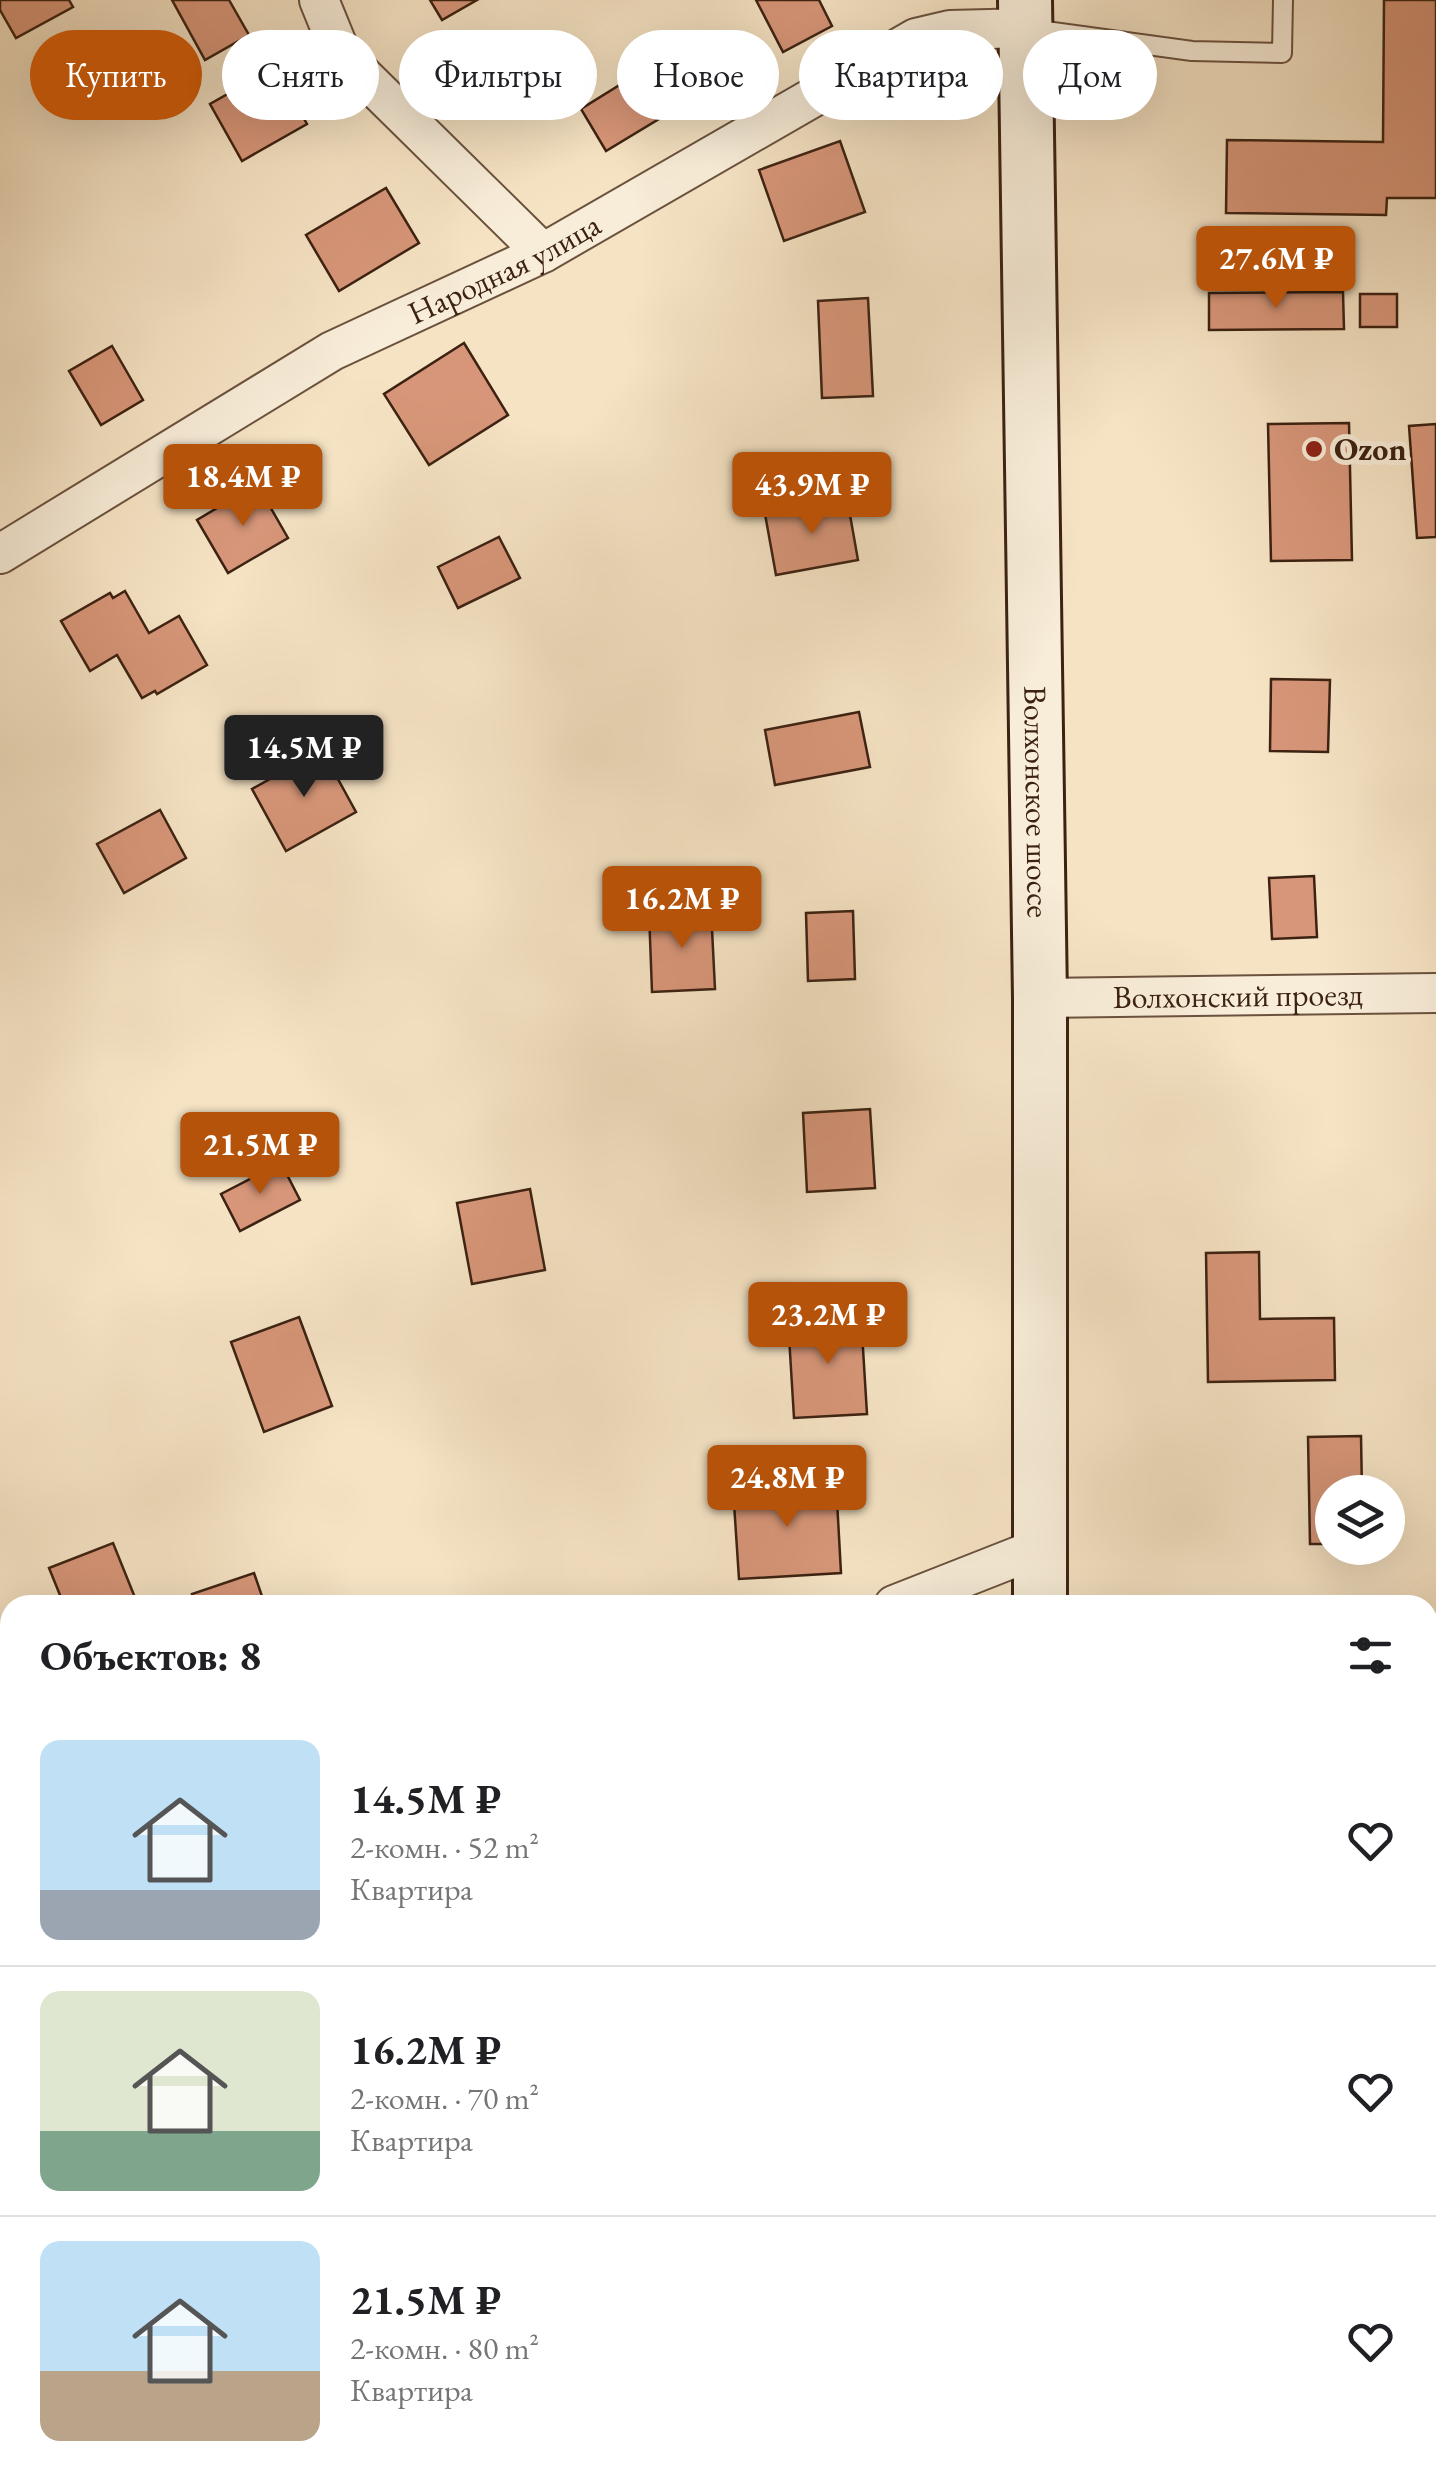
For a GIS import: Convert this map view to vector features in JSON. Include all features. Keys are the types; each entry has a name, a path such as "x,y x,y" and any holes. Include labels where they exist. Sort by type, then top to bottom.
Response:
{"street":[{"path":"319,0 341,54 543,253"},
{"name":"Народная улица","path":"0,554 332,351 543,253 916,38 1025,14"},
{"name":"Волхонское шоссе","path":"1025,14 1040,998 1040,1595"},
{"name":"Волхонский проезд","path":"1040,998 1436,993"},
{"path":"920,1595 1040,1548"}],"lane":[{"path":"1025,14 1192,51 1282,52 1283,0"}],"building":[{"path":"0,0 69,0 73,7 16,38 0,10"},
{"path":"172,0 229,0 246,30 222,30 222,50 205,60 202,30 188,30"},
{"path":"430,0 477,0 442,20"},
{"path":"756,0 819,0 832,26 824,30 799,30 799,44 783,52 779,30 772,30"},
{"path":"1384,0 1436,0 1436,198 1387,198 1386,215 1226,213 1227,140 1383,142"},
{"path":"617,87 617,120 657,120 606,151 588,120 597,120 597,99"},
{"path":"222,97 222,120 305,120 307,124 242,161 210,104"},
{"path":"840,141 865,212 784,241 759,170"},
{"path":"386,188 419,243 339,291 306,235"},
{"path":"1343,292 1344,329 1209,330 1209,293"},
{"path":"1360,294 1397,294 1397,327 1360,327"},
{"path":"868,298 873,396 822,398 818,301"},
{"path":"464,343 508,415 429,465 384,394"},
{"path":"112,346 143,400 101,425 69,371"},
{"path":"1349,423 1352,560 1271,561 1268,424"},
{"path":"1436,424 1436,537 1417,538 1409,426"},
{"path":"257,484 288,538 228,573 197,520"},
{"path":"847,498 858,560 776,575 765,514"},
{"path":"499,537 520,578 458,608 438,567"},
{"path":"125,591 149,633 179,616 207,665 157,694 155,691 142,698 117,655 90,671 61,621 110,593 113,598"},
{"path":"1271,679 1330,680 1328,752 1270,751"},
{"path":"859,712 870,767 775,785 765,730"},
{"path":"322,750 356,812 286,851 252,789"},
{"path":"160,810 186,858 124,893 97,844"},
{"path":"1314,876 1317,937 1272,939 1269,878"},
{"path":"711,909 715,989 652,992 649,912"},
{"path":"853,911 855,979 808,981 806,913"},
{"path":"870,1109 875,1188 807,1192 803,1113"},
{"path":"281,1163 300,1200 240,1231 221,1194"},
{"path":"530,1189 545,1270 472,1284 457,1203"},
{"path":"1259,1252 1260,1319 1334,1318 1335,1380 1208,1382 1206,1253"},
{"path":"861,1316 867,1414 794,1418 788,1320"},
{"path":"299,1317 332,1406 264,1432 231,1342"},
{"path":"1361,1436 1362,1475 1315,1475 1315,1544 1310,1544 1308,1437"},
{"path":"836,1482 841,1573 739,1579 733,1488"},
{"path":"113,1543 134,1595 60,1595 49,1568"},
{"path":"254,1573 262,1595 192,1595"}],"place":[{"name":"Ozon","path":"1314,449"}]}
